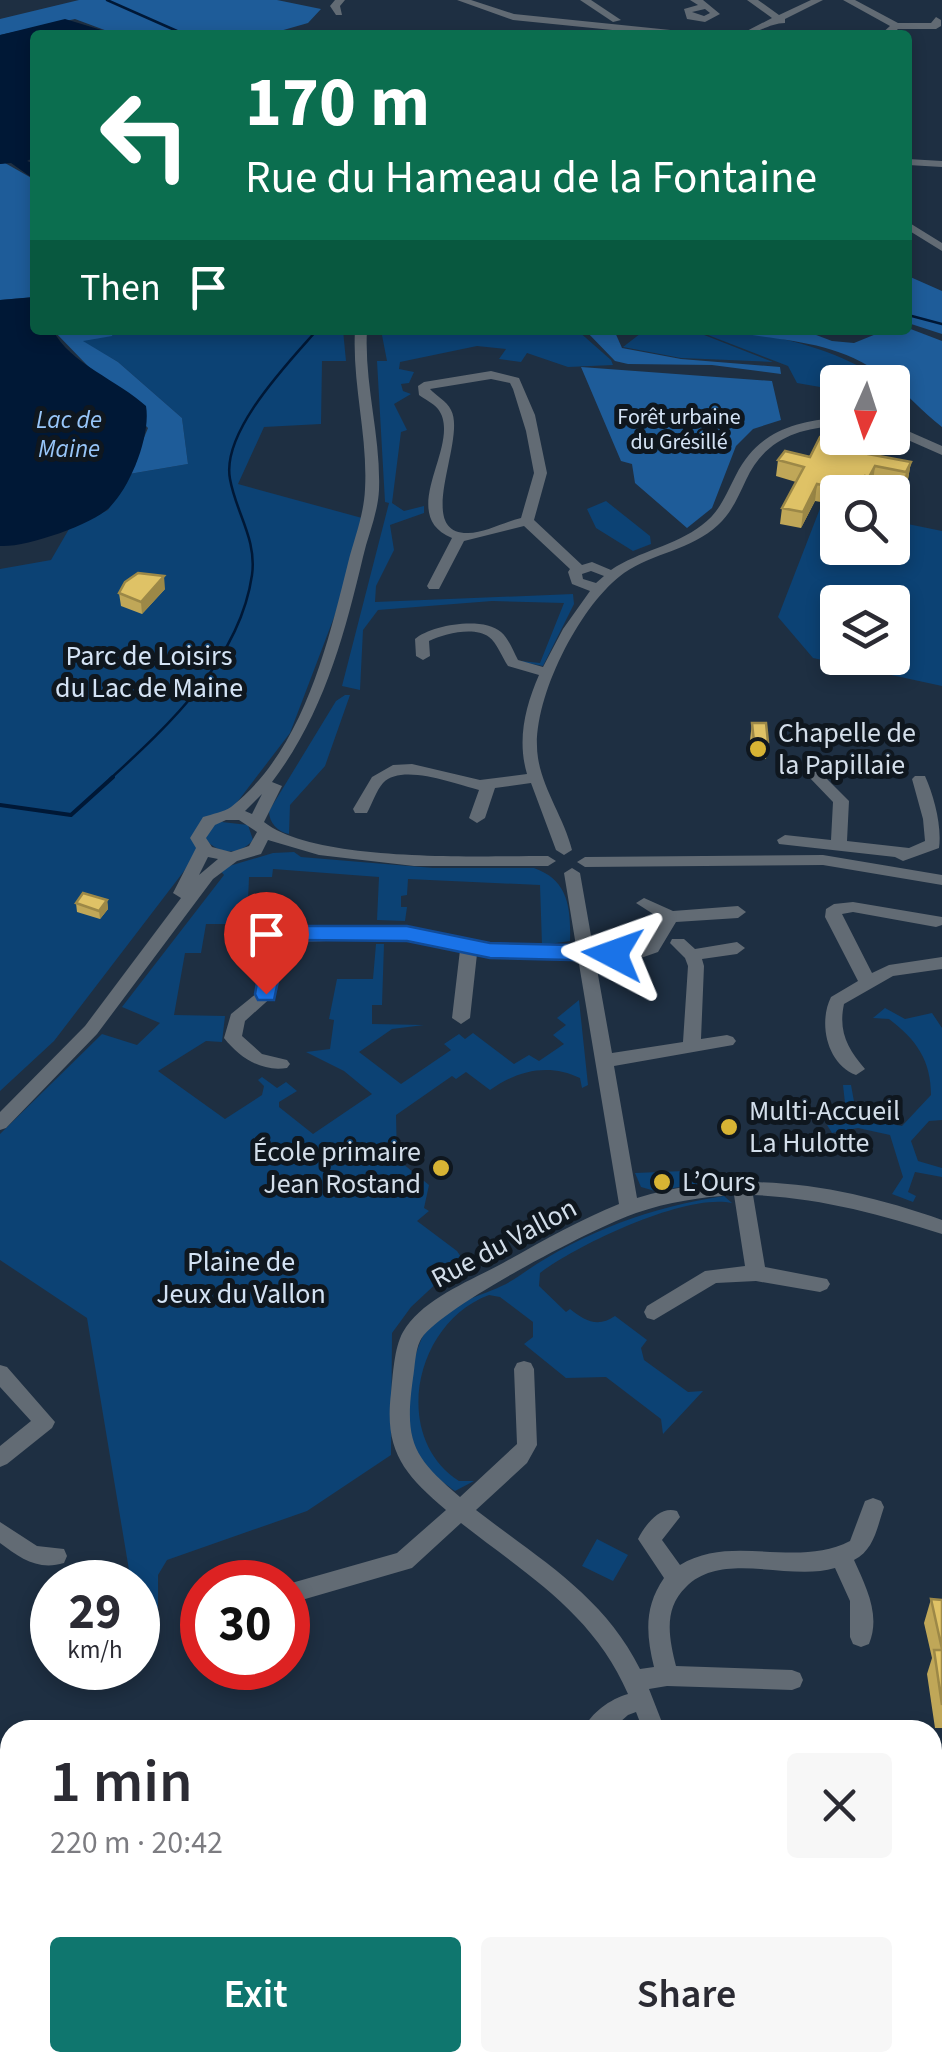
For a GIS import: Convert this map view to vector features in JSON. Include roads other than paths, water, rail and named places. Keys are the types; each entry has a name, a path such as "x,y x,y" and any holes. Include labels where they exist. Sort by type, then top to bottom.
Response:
{"street":[{"path":"339,13 335,6 340,0"},
{"path":"462,0 543,21 638,30"},
{"path":"585,0 616,20"},
{"path":"752,0 779,20"},
{"path":"762,30 818,0"},
{"path":"756,30 826,0"},
{"path":"848,0 896,26 936,26 936,20"},
{"path":"531,30 543,21"},
{"path":"891,30 896,26"},
{"path":"912,162 942,164"},
{"path":"913,236 942,248"},
{"path":"231,857 204,850 198,840 200,828 215,818 233,814 251,800 308,716 338,628 372,496 361,335"},
{"path":"255,850 261,826 326,701 374,523 379,481 369,362 372,335"},
{"path":"506,371 515,381 526,399 540,478 527,521 458,536 441,524 434,501 450,438 448,415 422,388 434,382 506,371"},
{"path":"564,850 530,752 530,727 578,612 612,575 712,524 730,504 754,452 772,437 820,422"},
{"path":"530,430 549,430"},
{"path":"910,436 942,451"},
{"path":"527,521 578,569 598,567 612,575"},
{"path":"434,586 458,536"},
{"path":"578,569 577,580 596,588"},
{"path":"423,656 421,642 430,633 486,631 498,637 513,662 550,674"},
{"path":"360,809 377,780 393,770 488,785 538,777"},
{"path":"816,776 841,801 839,845"},
{"path":"898,870 902,856 934,844 934,821 922,795 920,778"},
{"path":"477,818 488,785"},
{"path":"233,814 306,847 425,860"},
{"path":"785,840 910,853"},
{"path":"0,1123 91,1030 207,875 231,857 255,850 297,849 357,861 548,861 564,850 579,853 586,951 629,1207"},
{"path":"0,1113 103,996 184,889 204,850"},
{"path":"548,861 558,872 794,859 898,870 942,880"},
{"path":"644,902 671,917 738,912"},
{"path":"867,981 833,917 834,909 853,907 936,922"},
{"path":"280,1064 257,1059 235,1044 233,1038 237,1018 266,994 274,944 283,936 407,934 468,946 647,951 671,917"},
{"path":"461,1018 468,946"},
{"path":"692,1046 697,974 685,949 737,948"},
{"path":"856,1070 840,1055 833,1014 843,995 900,968 942,963"},
{"path":"604,1061 727,1042"},
{"path":"743,1190 756,1273"},
{"name":"Rue du Vallon","path":"650,1720 609,1634 585,1607 416,1469 404,1449 404,1372 411,1336 441,1306 465,1291 629,1207 743,1190 804,1191 866,1201 942,1227"},
{"path":"654,1312 712,1276 756,1273 820,1284"},
{"path":"310,1588 404,1561 526,1450 524,1369"},
{"path":"0,1373 46,1422 0,1458"},
{"path":"667,1676 658,1622 666,1597 692,1568 716,1559 809,1563 841,1556 859,1547 873,1507"},
{"path":"669,1517 650,1540 678,1580"},
{"path":"0,1531 33,1555 56,1556"},
{"path":"841,1556 862,1601 862,1637"},
{"path":"605,1720 639,1690 667,1676 792,1680"}],"water":[{"path":"65,19 101,30 30,30 30,176 11,163 0,164 0,35"},
{"name":"Lac de Maine","path":"30,297 30,335 56,335 82,362 146,406 147,418 138,459 110,507 75,527 11,546 0,546 0,300"}],"waterway":[{"path":"107,0 175,30"},
{"path":"912,316 942,324"},
{"path":"110,779 178,713 233,635 245,606 253,562 230,479 230,460 259,399 313,335"},
{"path":"0,805 71,815 113,777"}],"place":[{"name":"Chapelle de la Papillaie","path":"758,749"},
{"name":"Multi-Accueil La Hulotte","path":"729,1127"},
{"name":"École primaire Jean Rostand","path":"441,1168"},
{"name":"L’Ours","path":"662,1182"}],"park label":[{"name":"Forêt urbaine du Grésillé","path":"679,430"},
{"name":"Parc de Loisirs du Lac de Maine","path":"149,672"},
{"name":"Plaine de Jeux du Vallon","path":"241,1278"}]}
